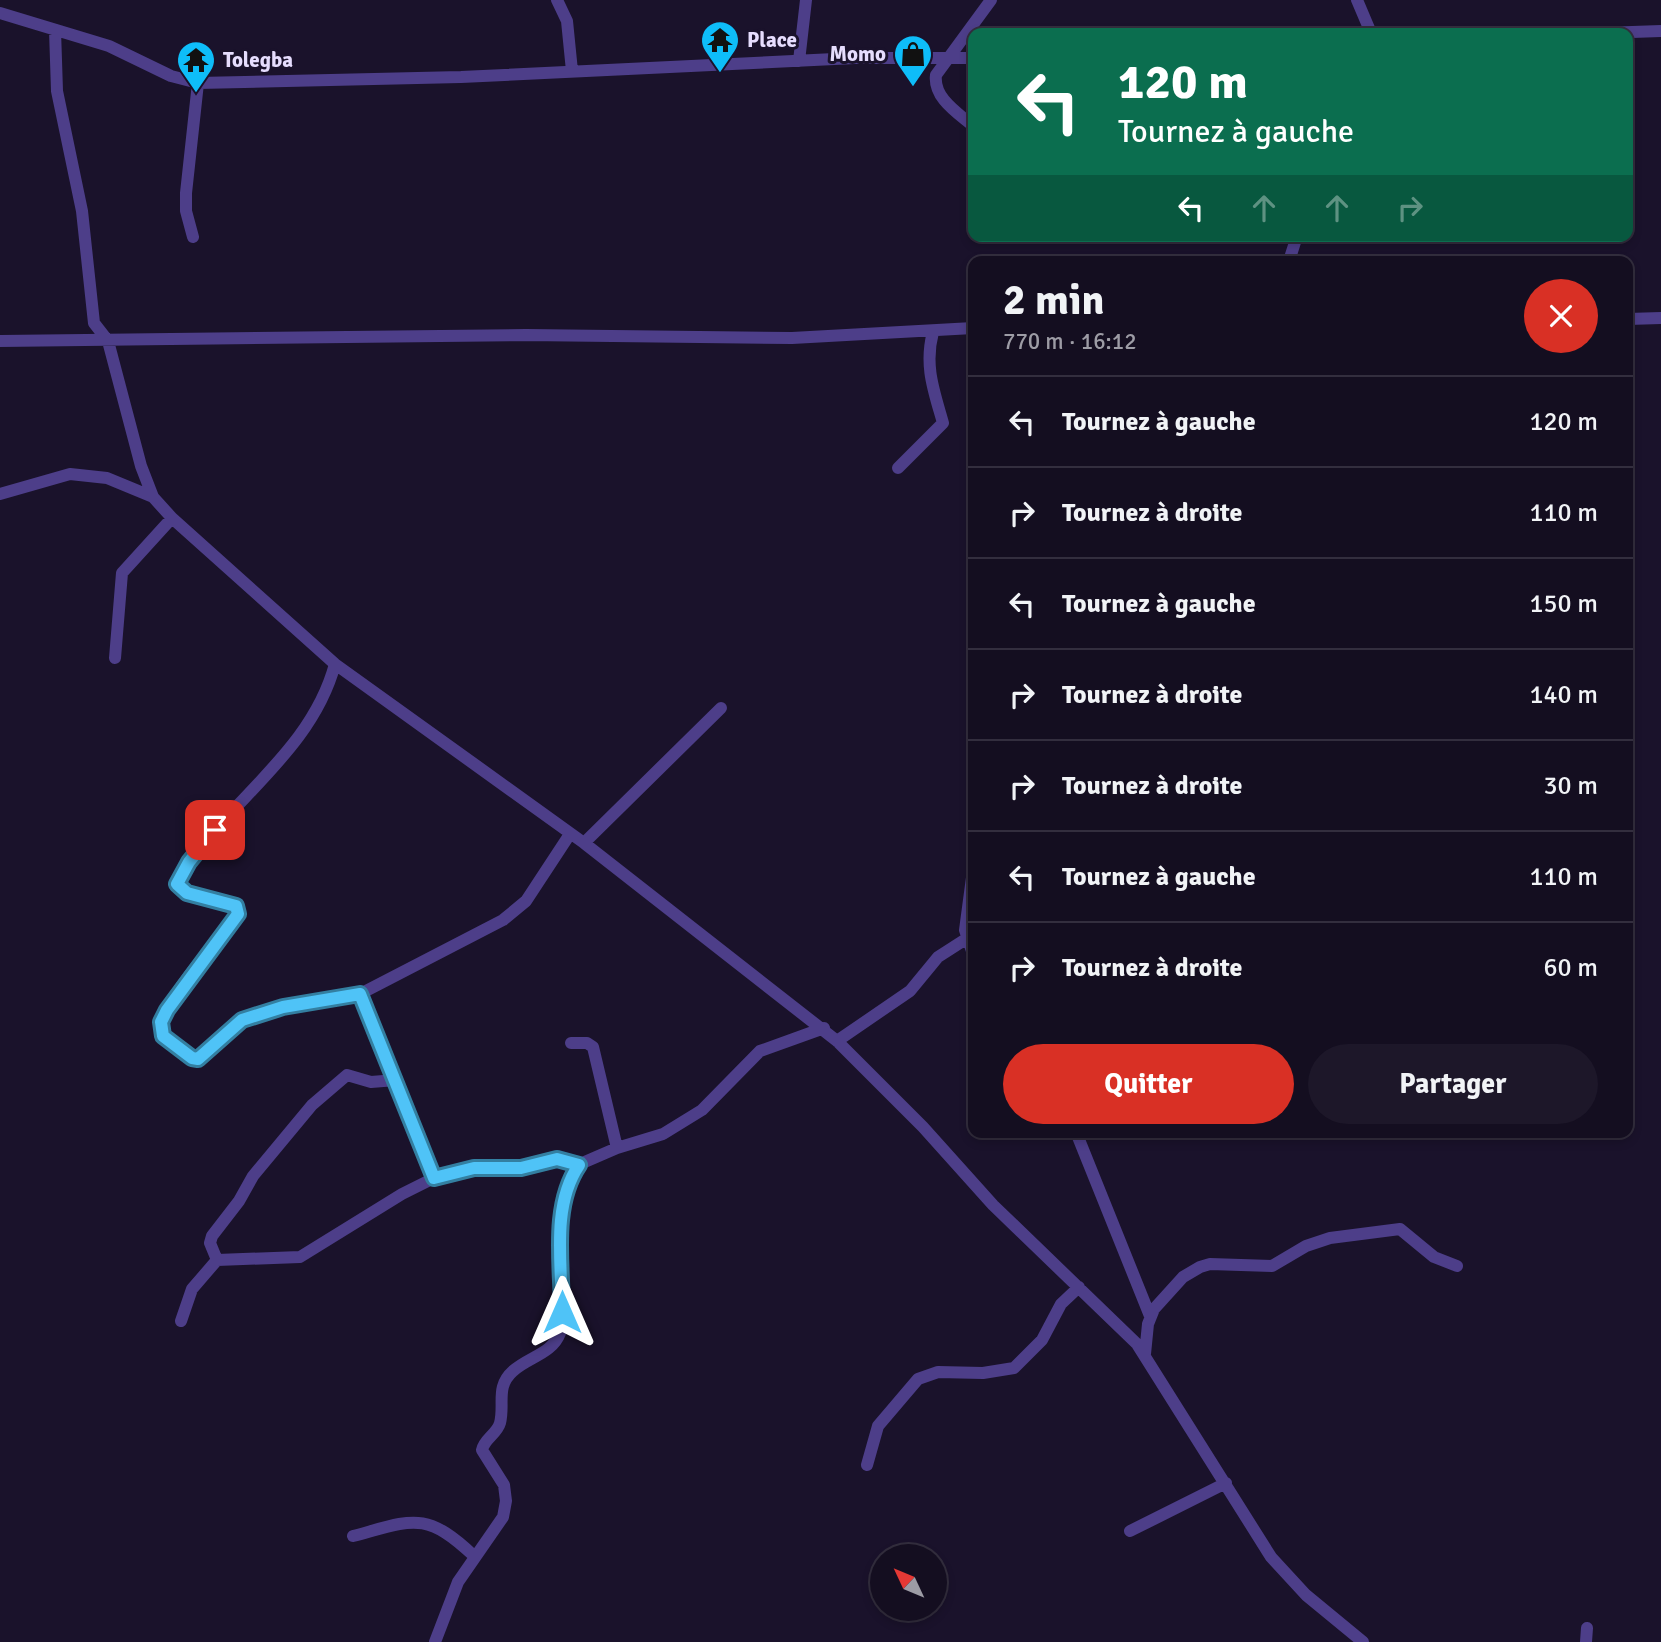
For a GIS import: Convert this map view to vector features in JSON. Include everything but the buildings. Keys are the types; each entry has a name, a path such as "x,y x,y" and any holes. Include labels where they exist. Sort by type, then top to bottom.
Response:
{"street":[{"path":"557,0 567,21 572,71"},
{"path":"799,61 806,0"},
{"path":"970,28 991,0"},
{"path":"1357,0 1369,28"},
{"path":"0,13 110,46 171,76 198,83 799,61 968,58"},
{"path":"55,30 57,90 82,211 92,310 97,330 108,341 122,402 153,497 172,518 335,664 584,843 824,1028 923,1127 985,1197 1125,1331 1145,1354 1184,1421 1280,1567 1328,1615 1363,1642"},
{"path":"968,31 936,75 936,88 950,106 968,122"},
{"path":"1633,32 1661,31"},
{"path":"192,237 186,211 186,193 198,83"},
{"path":"1633,319 1661,318"},
{"path":"0,341 512,335 755,339 968,328"},
{"path":"898,468 943,423 937,412 928,372 933,332"},
{"path":"0,494 30,488 58,477 82,474 107,478 153,497"},
{"path":"115,658 122,573 172,518"},
{"path":"335,664 325,693 305,730 200,847 177,879 177,884 187,893 238,908 238,914 179,991 163,1017 162,1033 192,1058 198,1059 242,1020 283,1007 360,994 432,960 512,915 531,893 570,834"},
{"path":"584,843 721,708"},
{"path":"968,919 968,943"},
{"path":"837,1041 909,991 938,957 966,939"},
{"path":"360,994 434,1178"},
{"path":"435,1642 454,1591 474,1556 500,1525 506,1506 502,1479 482,1451 483,1444 499,1425 503,1383 513,1371 553,1345 560,1333 563,1207 570,1180 579,1165 617,1148 663,1134 702,1110 760,1051 824,1028"},
{"path":"571,1043 587,1043 593,1046 617,1148"},
{"path":"217,1260 210,1243 212,1236 239,1201 253,1176 312,1105 347,1075 371,1082 396,1080"},
{"path":"1078,1138 1150,1316 1145,1354"},
{"path":"181,1321 192,1289 217,1260 300,1257 402,1194 434,1178 474,1168 521,1168 557,1159 579,1165"},
{"path":"1150,1316 1183,1277 1200,1267 1210,1264 1272,1266 1307,1246 1330,1238 1400,1229 1434,1257 1457,1266"},
{"path":"867,1465 878,1426 918,1379 937,1372 983,1373 1014,1368 1042,1340 1061,1304 1079,1287"},
{"path":"1130,1531 1226,1483"},
{"path":"353,1536 406,1522 421,1522 446,1532 474,1556"},
{"path":"1586,1642 1587,1628"}],"place":[{"name":"Place","path":"720,74"},
{"name":"Momo","path":"913,88"},
{"name":"Tolegba","path":"196,94"}],"route":[{"path":"215,830 177,879 177,884 187,893 236,906 238,914 185,982 167,1010 161,1022 163,1036 192,1058 198,1059 234,1024 242,1020 283,1007 349,999 360,994 434,1178 474,1168 521,1168 557,1159 579,1165 570,1180 563,1207 562,1312"}]}
